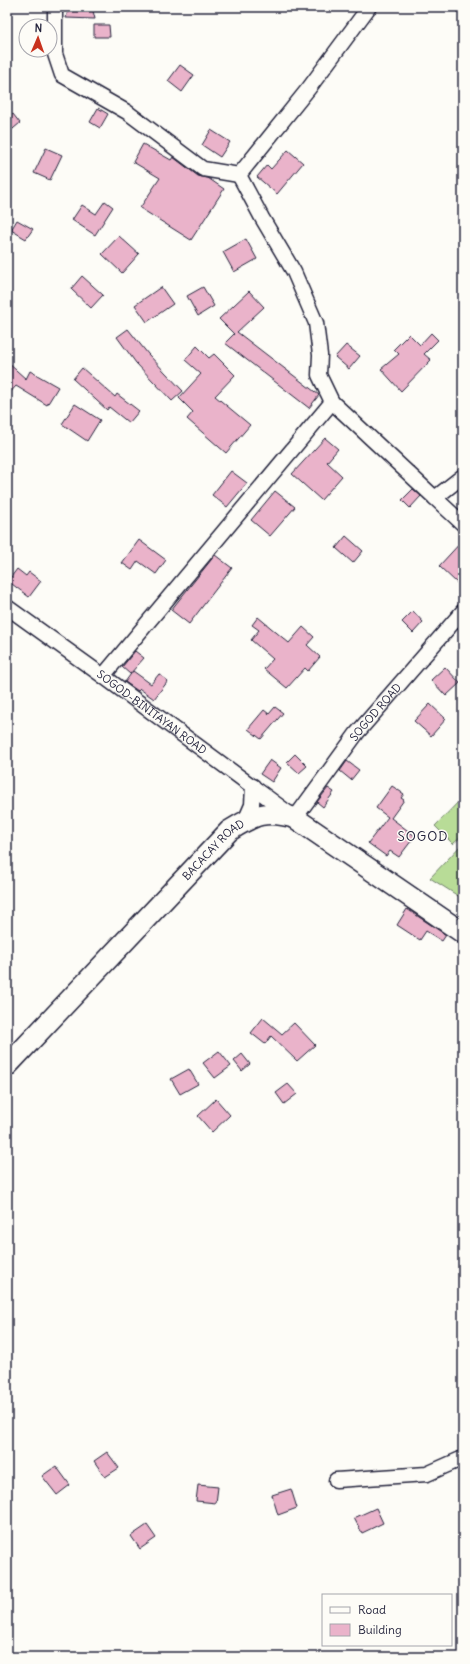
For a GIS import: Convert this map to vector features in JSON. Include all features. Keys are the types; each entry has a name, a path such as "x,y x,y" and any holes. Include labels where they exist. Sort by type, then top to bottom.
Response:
{"main road":[{"name":"BACACAY ROAD","path":"7,1066 229,831 259,814 272,813 295,818 463,932"}],"street":[{"path":"55,7 55,54 62,75 126,112 202,169 239,175"},
{"path":"239,175 309,88 369,7"},
{"path":"239,175 262,218 294,272 316,323 320,355 319,375 332,402 463,524"},
{"path":"103,676 332,402"},
{"path":"434,498 463,476"},
{"name":"SOGOD-BINITAYAN ROAD","path":"7,607 295,818"},
{"name":"SOGOD ROAD","path":"295,818 357,733 463,611"},
{"path":"245,821 252,805 253,786"},
{"path":"336,1480 427,1474 463,1458"}],"green space":[{"path":"463,797 463,835 453,844 435,826"},
{"path":"463,843 463,899 430,878"}],"building":[{"path":"69,7 92,7 95,19 66,18"},
{"path":"94,25 109,25 110,37 94,37"},
{"path":"180,65 194,75 182,92 168,81"},
{"path":"98,108 108,114 100,128 90,122"},
{"path":"13,114 20,123 7,134 7,118"},
{"path":"211,130 230,142 220,157 202,145"},
{"path":"143,144 171,160 173,157 198,176 208,178 224,189 191,240 140,208 160,178 133,162"},
{"path":"46,148 62,155 50,180 34,173"},
{"path":"288,150 303,163 277,194 257,177 267,165 271,169"},
{"path":"105,201 113,207 95,235 72,220 82,205 96,214"},
{"path":"17,220 33,229 26,239 11,230"},
{"path":"119,236 139,254 122,273 102,254"},
{"path":"246,239 257,259 234,272 223,252"},
{"path":"82,276 103,295 91,308 71,289"},
{"path":"161,287 173,304 147,322 135,305"},
{"path":"203,287 214,306 198,316 187,296"},
{"path":"249,291 264,307 237,332 319,395 309,408 225,343 234,334 219,319"},
{"path":"128,329 148,354 183,391 172,401 136,363 117,337"},
{"path":"431,333 438,340 424,354 431,360 401,391 381,369 399,354 394,349 409,334 420,345"},
{"path":"346,345 360,356 349,369 335,357"},
{"path":"197,346 209,358 214,354 235,375 215,396 250,425 226,453 187,419 193,412 179,398 201,374 185,360"},
{"path":"7,362 26,379 30,371 58,387 47,405 16,386 7,396"},
{"path":"82,368 115,397 117,394 139,411 129,423 109,407 107,410 73,379"},
{"path":"75,404 100,420 87,441 62,424"},
{"path":"325,438 338,449 327,462 342,476 321,500 292,474"},
{"path":"231,471 247,483 227,507 212,495"},
{"path":"413,489 421,496 410,508 402,500"},
{"path":"275,491 295,507 270,536 251,520"},
{"path":"346,536 363,551 353,563 336,548"},
{"path":"139,540 166,560 156,574 138,561 132,570 122,563"},
{"path":"463,540 463,578 458,584 439,566"},
{"path":"215,555 232,568 189,624 171,610"},
{"path":"17,569 26,576 29,572 41,581 29,597 8,581"},
{"path":"413,611 423,622 413,633 402,622"},
{"path":"258,617 289,643 303,627 314,637 307,645 320,657 308,671 305,668 287,688 264,669 273,659 251,640 259,630 252,625"},
{"path":"135,651 144,658 130,674 122,667"},
{"path":"445,667 460,683 446,696 431,680"},
{"path":"133,671 151,684 159,674 168,681 154,699 140,689 138,691 125,682"},
{"path":"430,704 446,719 431,736 414,721"},
{"path":"275,707 283,713 261,739 248,729 264,710 269,714"},
{"path":"295,754 307,766 299,773 287,762"},
{"path":"270,760 281,768 272,782 260,774"},
{"path":"347,761 359,770 351,780 340,771"},
{"path":"392,786 404,794 401,798 404,800 391,818 415,836 399,857 390,851 386,856 368,843 388,817 376,808"},
{"path":"328,788 334,792 323,807 317,802"},
{"path":"407,909 446,935 442,941 426,931 420,940 397,925"},
{"path":"263,1018 282,1034 294,1023 315,1045 297,1061 271,1036 265,1044 251,1033"},
{"path":"219,1051 231,1066 215,1078 203,1063"},
{"path":"242,1054 250,1064 242,1071 234,1061"},
{"path":"189,1069 198,1084 180,1094 171,1079"},
{"path":"288,1084 297,1094 284,1104 276,1093"},
{"path":"216,1099 230,1115 212,1132 198,1116"},
{"path":"107,1452 119,1468 105,1477 94,1461"},
{"path":"56,1466 70,1485 57,1495 42,1476"},
{"path":"198,1485 218,1487 216,1503 196,1501"},
{"path":"291,1489 297,1508 278,1515 272,1495"},
{"path":"376,1508 383,1523 362,1533 354,1518"},
{"path":"147,1525 156,1538 140,1549 131,1536"}],"district":[{"name":"SOGOD","path":"423,836"}]}
